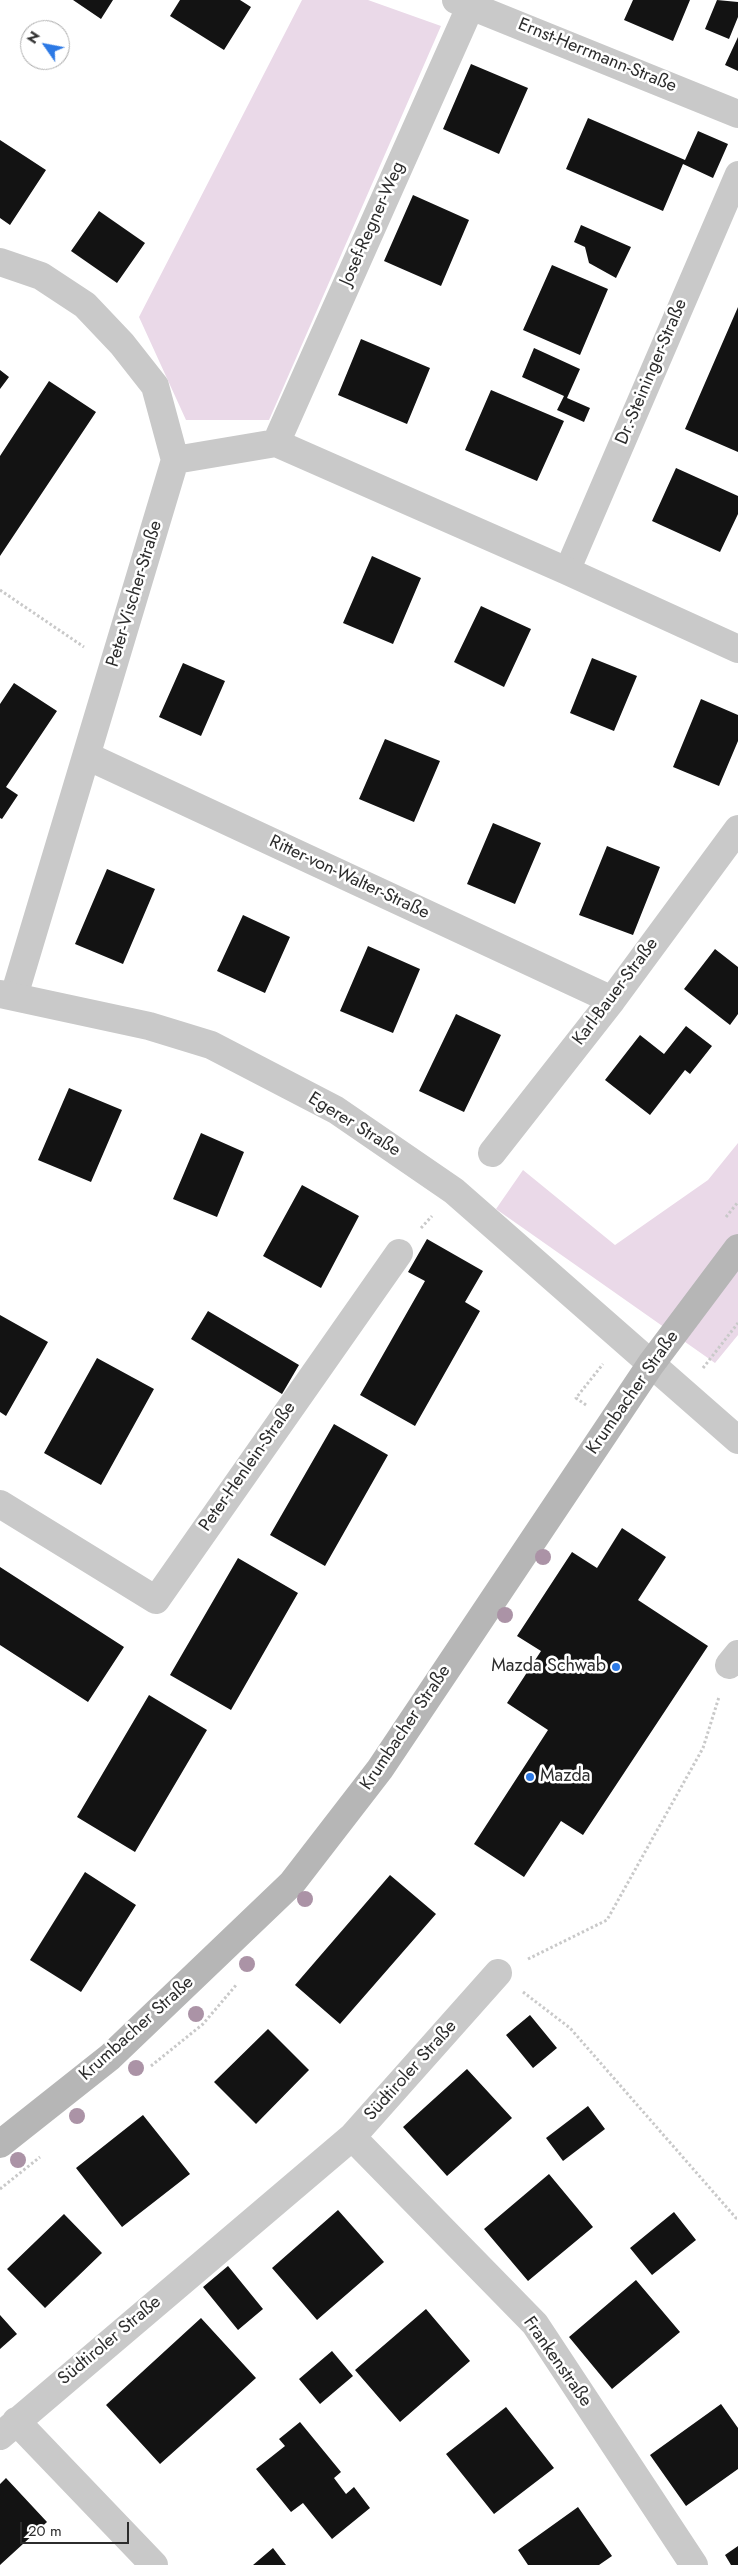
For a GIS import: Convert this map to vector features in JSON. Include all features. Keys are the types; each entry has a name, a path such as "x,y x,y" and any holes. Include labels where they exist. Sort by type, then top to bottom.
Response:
{"main road":[{"name":"Krumbacher Straße","path":"0,2144 110,2057 292,1883 380,1769 651,1364 738,1248"}],"street":[{"name":"Ernst-Herrmann-Straße","path":"463,2 738,114"},
{"name":"Josef-Regner-Weg","path":"276,443 463,2"},
{"name":"Dr.-Steininger-Straße","path":"567,571 738,174"},
{"path":"0,262 41,276 85,305 122,344 154,386 175,460 276,443 567,571 738,649"},
{"name":"Peter-Vischer-Straße","path":"7,995 87,756 175,460"},
{"name":"Ritter-von-Walter-Straße","path":"87,756 612,1000"},
{"name":"Karl-Bauer-Straße","path":"492,1153 612,1000 738,829"},
{"name":"Egerer Straße","path":"7,995 149,1026 211,1045 336,1110 454,1191 738,1440"},
{"name":"Peter-Henlein-Straße","path":"0,1504 156,1600 399,1254"},
{"name":"Südtiroler Straße","path":"8,2428 352,2137 498,1973"},
{"name":"Frankenstraße","path":"352,2137 535,2324 694,2565"},
{"path":"8,2428 154,2565"}],"path":[{"path":"0,590 113,667"},
{"path":"399,1254 454,1191"},
{"path":"683,1393 738,1323"},
{"path":"734,1659 703,1748 606,1920 498,1973 570,2028 738,2218"}],"shaded area":[{"path":"302,0 368,0 441,26 269,420 186,420 139,317"},
{"path":"738,1143 738,1335 715,1363 496,1209 523,1170 615,1245 708,1180"}],"building":[{"path":"73,0 113,0 101,19"},
{"path":"180,0 240,0 251,7 224,50 170,16"},
{"path":"633,0 690,0 673,41 624,20"},
{"path":"717,0 738,2 738,17 729,39 705,29"},
{"path":"738,37 738,71 725,65"},
{"path":"471,64 528,88 499,154 443,129"},
{"path":"588,118 685,160 698,131 728,144 713,178 683,164 663,211 566,169"},
{"path":"0,140 46,170 10,225 0,218"},
{"path":"413,195 469,220 441,286 384,261"},
{"path":"99,211 145,243 117,283 71,251"},
{"path":"581,225 631,247 616,278 589,263 585,247 574,242"},
{"path":"552,265 608,289 580,355 523,330"},
{"path":"738,307 738,452 685,429"},
{"path":"361,339 430,368 407,424 338,395"},
{"path":"534,348 580,369 567,398 590,408 584,422 557,410 564,396 522,377"},
{"path":"0,370 9,377 0,389"},
{"path":"49,381 96,412 0,556 0,456"},
{"path":"491,390 564,421 537,481 465,450"},
{"path":"676,468 738,496 738,514 720,552 652,521"},
{"path":"372,556 421,578 393,644 343,623"},
{"path":"481,606 531,629 504,687 454,662"},
{"path":"592,658 637,676 614,731 570,713"},
{"path":"183,663 225,681 201,736 159,717"},
{"path":"14,683 57,711 6,787 18,795 2,819 0,818 0,704"},
{"path":"701,699 738,715 738,741 719,786 673,767"},
{"path":"385,739 440,761 414,822 359,799"},
{"path":"493,823 541,843 515,904 467,884"},
{"path":"607,846 660,867 633,935 579,915"},
{"path":"107,869 155,889 123,964 75,944"},
{"path":"243,915 290,937 265,993 217,971"},
{"path":"368,946 420,969 393,1033 340,1011"},
{"path":"715,949 738,967 738,1014 730,1025 684,989"},
{"path":"456,1014 501,1035 464,1112 419,1091"},
{"path":"686,1026 712,1046 690,1074 685,1070 650,1115 605,1080 640,1035 664,1054"},
{"path":"69,1088 122,1110 91,1182 38,1160"},
{"path":"201,1133 244,1152 217,1217 173,1199"},
{"path":"302,1185 359,1216 321,1288 263,1256"},
{"path":"427,1239 483,1271 465,1302 480,1311 415,1426 360,1395 425,1281 408,1272"},
{"path":"208,1311 299,1365 282,1394 191,1339"},
{"path":"0,1315 48,1342 6,1416 0,1412"},
{"path":"97,1358 154,1389 101,1485 44,1453"},
{"path":"334,1424 388,1455 325,1566 270,1535"},
{"path":"622,1528 666,1557 638,1600 708,1646 583,1835 561,1821 524,1877 474,1844 548,1730 507,1703 541,1651 517,1636 572,1552 597,1568"},
{"path":"238,1558 298,1593 231,1710 170,1675"},
{"path":"0,1567 124,1647 88,1702 0,1645"},
{"path":"149,1695 207,1730 135,1852 77,1817"},
{"path":"85,1872 136,1905 81,1992 30,1960"},
{"path":"390,1875 436,1914 340,2024 295,1985"},
{"path":"530,2015 557,2048 533,2068 506,2035"},
{"path":"268,2029 309,2070 256,2124 214,2082"},
{"path":"467,2069 512,2118 447,2176 403,2127"},
{"path":"588,2106 605,2129 563,2161 546,2138"},
{"path":"143,2115 190,2174 122,2227 76,2168"},
{"path":"549,2174 593,2227 528,2281 484,2229"},
{"path":"338,2210 384,2262 317,2320 272,2268"},
{"path":"674,2212 696,2240 652,2275 630,2248"},
{"path":"64,2214 102,2253 45,2308 7,2269"},
{"path":"228,2266 263,2309 238,2330 203,2287"},
{"path":"636,2280 680,2332 612,2389 569,2337"},
{"path":"426,2309 470,2361 400,2422 355,2370"},
{"path":"0,2315 17,2334 0,2349"},
{"path":"201,2318 256,2378 160,2464 106,2405"},
{"path":"332,2351 353,2376 320,2404 299,2379"},
{"path":"721,2404 738,2428 738,2469 686,2506 650,2455"},
{"path":"506,2407 554,2468 494,2514 446,2454"},
{"path":"300,2422 341,2472 334,2478 346,2494 354,2487 370,2508 332,2539 303,2503 291,2512 256,2469 285,2446 279,2439"},
{"path":"6,2478 47,2522 0,2565 0,2484"},
{"path":"578,2507 612,2556 599,2565 528,2565 518,2550"},
{"path":"738,2546 738,2565 731,2565 725,2555"},
{"path":"273,2548 286,2565 253,2565"}],"place":[{"name":"Mazda Schwab","path":"616,1667"},
{"name":"Mazda","path":"530,1777"}]}
